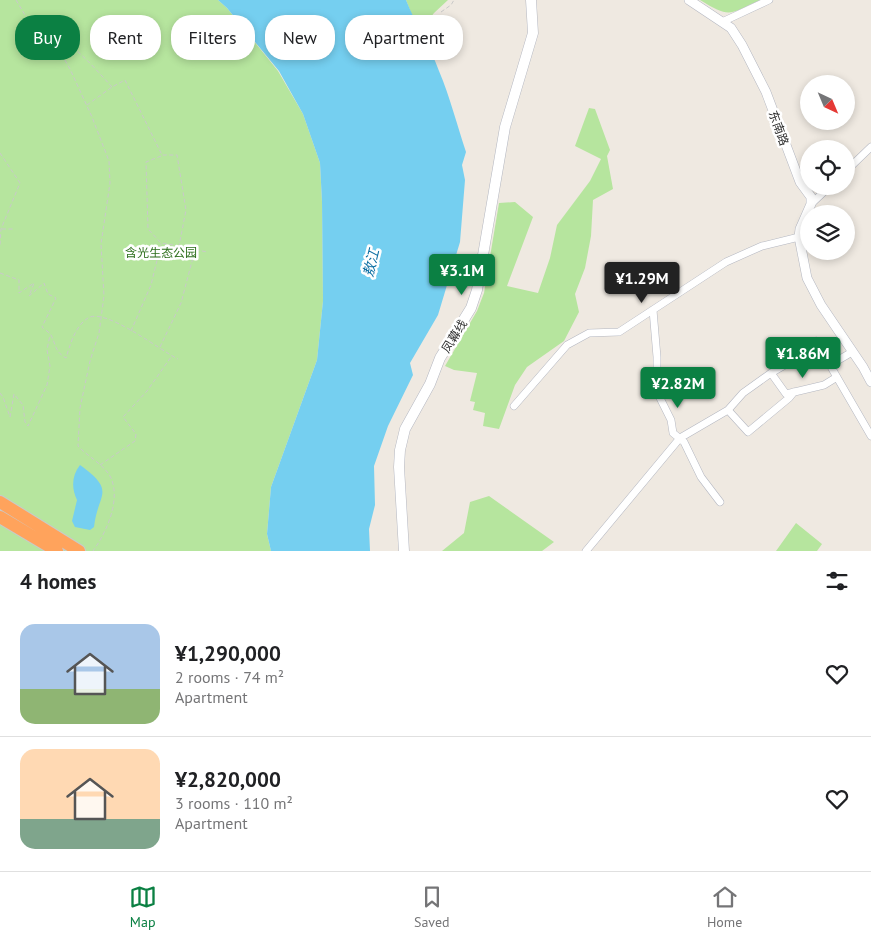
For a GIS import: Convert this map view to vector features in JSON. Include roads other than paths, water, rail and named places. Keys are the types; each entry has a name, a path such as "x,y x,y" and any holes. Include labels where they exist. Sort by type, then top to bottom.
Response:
{"highway":[{"path":"0,502 56,551"},
{"path":"0,517 80,551"}],"main road":[{"name":"凤幕线","path":"404,551 399,467 400,450 405,429 430,384 440,358 471,308 477,290 505,127 533,33 532,0"}],"street":[{"name":"东南路","path":"688,0 731,28 742,45 766,92 797,173 811,198 811,204"},
{"path":"722,22 769,0"},
{"path":"855,162 871,147"},
{"path":"820,195 811,204 800,229 799,237 804,271 821,305 871,382"},
{"path":"514,406 567,346 590,333 619,332 726,262 762,246 799,237"},
{"path":"653,310 657,357 657,392 671,420 673,433 684,442 702,477 720,502"},
{"path":"586,551 680,438 728,410 743,393 817,344 871,436"},
{"path":"830,365 852,352"},
{"path":"771,373 786,394 824,385 838,377"},
{"path":"728,410 748,432 794,392"}],"water":[{"name":"敖江","path":"218,0 406,0 413,15 345,15 345,60 434,60 450,101 466,152 462,165 465,180 460,242 438,315 410,363 413,375 388,426 374,466 375,505 369,529 370,551 271,551 267,534 271,487 317,360 323,301 320,163 303,114 279,71 270,60 335,60 335,15 265,15 265,54 255,42 255,15 233,15"},
{"path":"80,465 102,487 94,527 90,530 75,527 72,521 77,500 73,482 75,473"}],"park label":[{"name":"含光生态公园","path":"161,252"}]}
